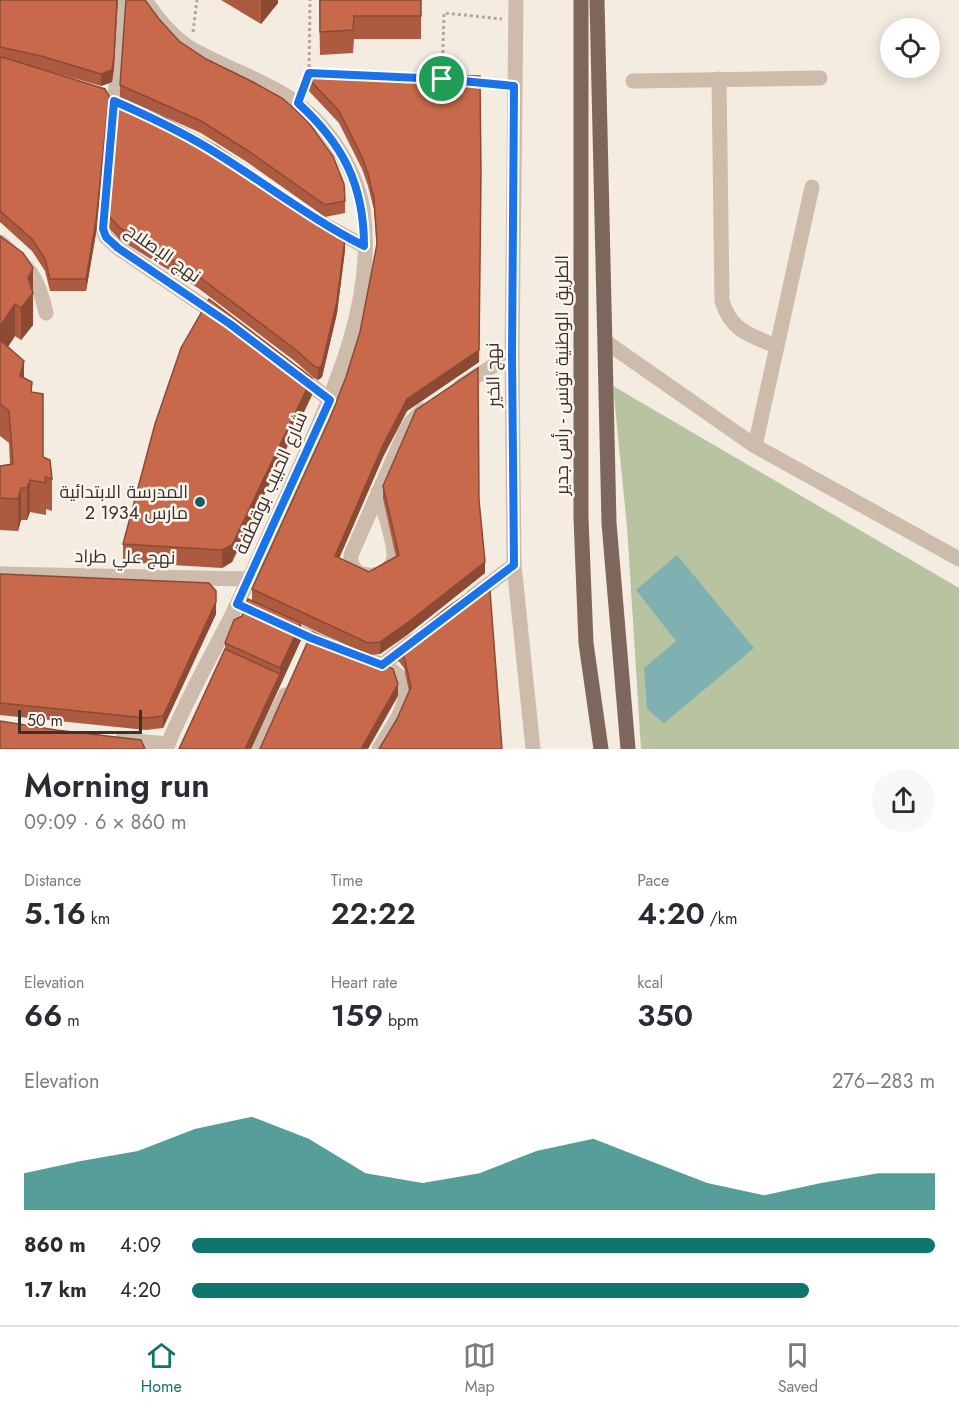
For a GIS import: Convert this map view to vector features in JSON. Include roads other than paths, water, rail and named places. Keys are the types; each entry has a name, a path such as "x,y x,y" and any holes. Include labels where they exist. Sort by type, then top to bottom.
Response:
{"main road":[{"name":"الطريق الوطنية تونس - رأس جدير","path":"581,0 581,518 586,643 601,749"},
{"path":"597,0 609,523 628,749"}],"street":[{"name":"نهج الإصلاح","path":"124,0 103,223 106,237 118,248 230,324"},
{"name":"شارع الحبيب بوقطفة","path":"145,0 176,36 190,48 259,80 298,103 321,126 346,164 357,188 362,207 364,246 364,270 356,315 330,400 249,579 243,607 167,747"},
{"name":"نهج الخير","path":"516,0 512,354 514,565 533,749"},
{"path":"633,81 820,78"},
{"path":"719,79 722,302 725,312 735,326 743,332 776,346"},
{"path":"755,446 812,187"},
{"path":"308,214 364,246"},
{"path":"0,242 28,268 34,277 42,294 45,313"},
{"path":"606,342 755,446 959,559"},
{"path":"378,492 394,559 387,570 379,574 368,575 357,571 350,564 350,560 378,492 411,422 442,398 512,354"},
{"path":"284,364 330,400"},
{"path":"457,608 514,565"},
{"name":"نهج علي طراد","path":"0,574 249,579"},
{"path":"269,619 309,643 346,651 393,670 400,677 404,684 406,698 379,749"},
{"path":"382,665 429,629"},
{"path":"260,749 292,678"},
{"path":"112,738 167,747"}],"water":[{"path":"677,555 754,648 664,723 647,709 644,668 676,641 636,590"}],"place":[{"name":"المدرسة الابتدائية 2 مارس 1934","path":"200,502"}]}
